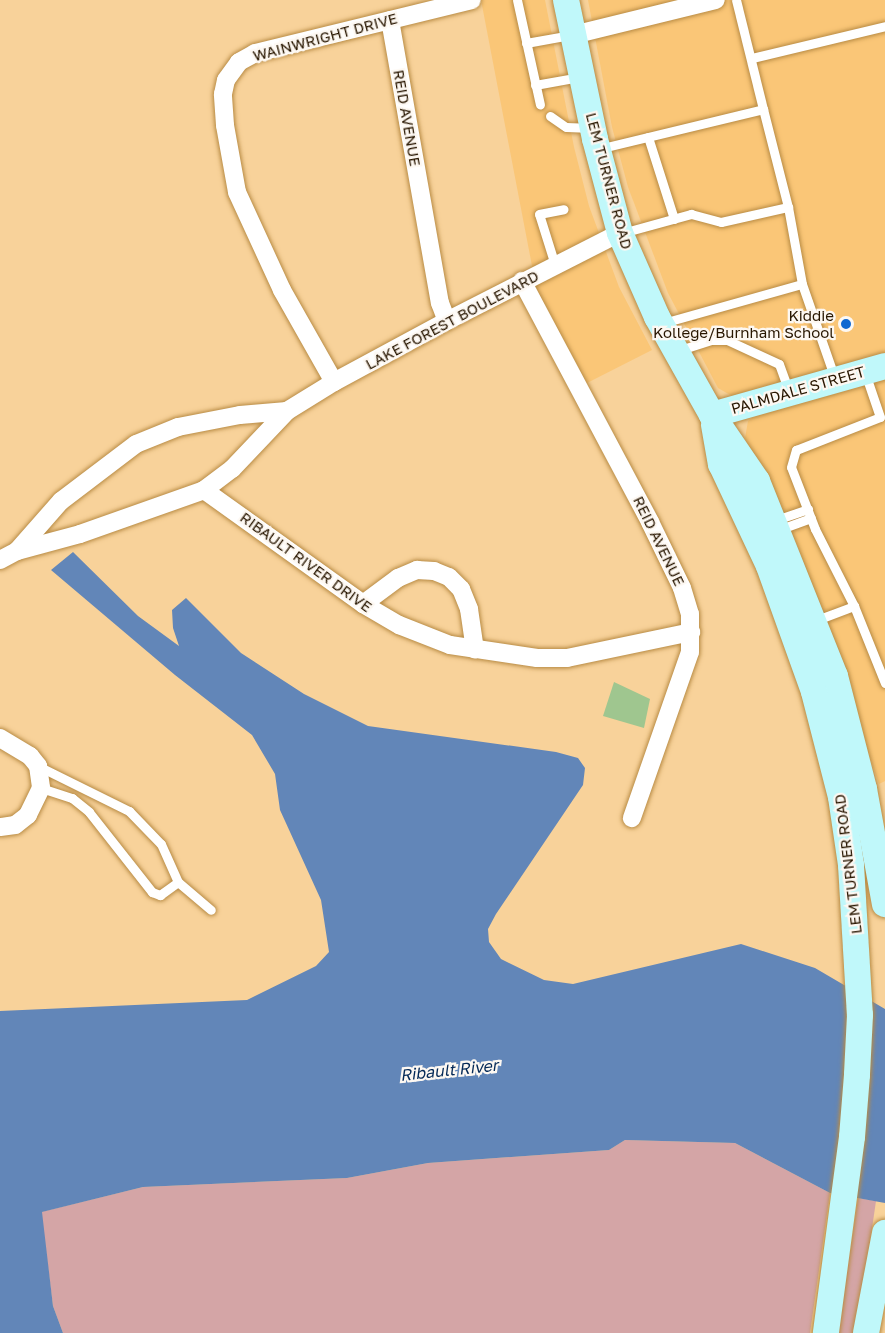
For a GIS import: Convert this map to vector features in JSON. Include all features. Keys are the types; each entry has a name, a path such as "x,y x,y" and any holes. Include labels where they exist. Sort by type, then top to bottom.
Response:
{"main road":[{"name":"LEM TURNER ROAD","path":"566,0 596,139 620,233 661,324 712,416 757,481 776,525 803,625 841,797 856,920 860,1015 852,1137 826,1333"},
{"name":"PALMDALE STREET","path":"712,416 875,368"},
{"name":"LEM TURNER ROAD","path":"712,416 721,464 770,566 835,676 861,778 885,904"},
{"path":"866,1333 885,1233"}],"street":[{"name":"WAINWRIGHT DRIVE","path":"334,382 282,290 237,192 223,94 231,72 239,62 255,53 472,0"},
{"path":"573,35 708,1"},
{"name":"REID AVENUE","path":"390,20 440,303 447,321"},
{"name":"LAKE FOREST BOULEVARD","path":"0,560 17,551 80,534 204,490 232,469 287,411 334,382 447,321 620,233"},
{"name":"REID AVENUE","path":"522,281 650,522 682,588 690,614 690,652 632,818"},
{"name":"LAKE FOREST BOULEVARD","path":"17,551 61,501 136,444 178,427 240,415 287,411"},
{"name":"RIBAULT RIVER DRIVE","path":"204,490 363,604 425,636 475,650 537,658 567,658 691,632"},
{"path":"363,604 398,578 417,570 434,571 449,577 461,589 469,609 475,650"},
{"path":"0,738 30,756 38,766 41,788 28,815 15,825 0,827"}],"lane":[{"path":"517,0 540,105"},
{"path":"735,0 752,58 788,207 802,284 835,379"},
{"path":"752,58 885,26"},
{"path":"526,43 573,35"},
{"path":"535,85 583,76"},
{"path":"550,116 566,127 596,139 648,137 763,109"},
{"path":"648,137 674,219"},
{"path":"620,233 698,215 721,222 788,207"},
{"path":"555,266 539,214 564,209"},
{"path":"661,324 802,284"},
{"path":"676,351 711,340 727,340 779,364 789,392"},
{"path":"875,368 882,417 796,450 791,467 811,518 854,606 885,682"},
{"path":"776,525 808,508"},
{"path":"776,525 811,518"},
{"path":"803,625 854,606"},
{"path":"38,766 129,811 162,844 178,882 211,910"},
{"path":"41,788 72,798 89,812 152,892 160,895 178,882"}],"shaded area":[{"path":"481,0 545,0 574,147 589,206 619,287 652,350 587,383 537,292"},
{"path":"588,0 885,0 885,356 732,396 718,388 668,293 628,187 612,127"},
{"path":"885,376 885,781 879,784 797,544 745,438 748,421 753,417"},
{"path":"625,1140 735,1143 830,1193 810,1333 63,1333 53,1306 41,1212 143,1187 347,1178 428,1163 609,1150"},
{"path":"858,1198 876,1201 863,1290 855,1333 838,1333"}],"water":[{"name":"Ribault River","path":"73,552 138,616 179,646 173,628 172,610 186,598 241,653 304,694 368,726 556,752 578,758 585,768 583,785 496,914 488,929 489,942 501,959 544,980 573,984 741,944 815,968 885,1009 885,1203 830,1193 735,1143 625,1140 609,1150 428,1163 347,1178 143,1187 42,1212 53,1306 63,1333 0,1333 0,1011 247,1000 316,966 329,952 321,900 280,810 275,774 252,735 175,675 51,570"}],"building":[{"path":"614,682 650,699 644,728 603,716"}],"place":[{"name":"Kiddie Kollege/Burnham School","path":"846,324"}]}
